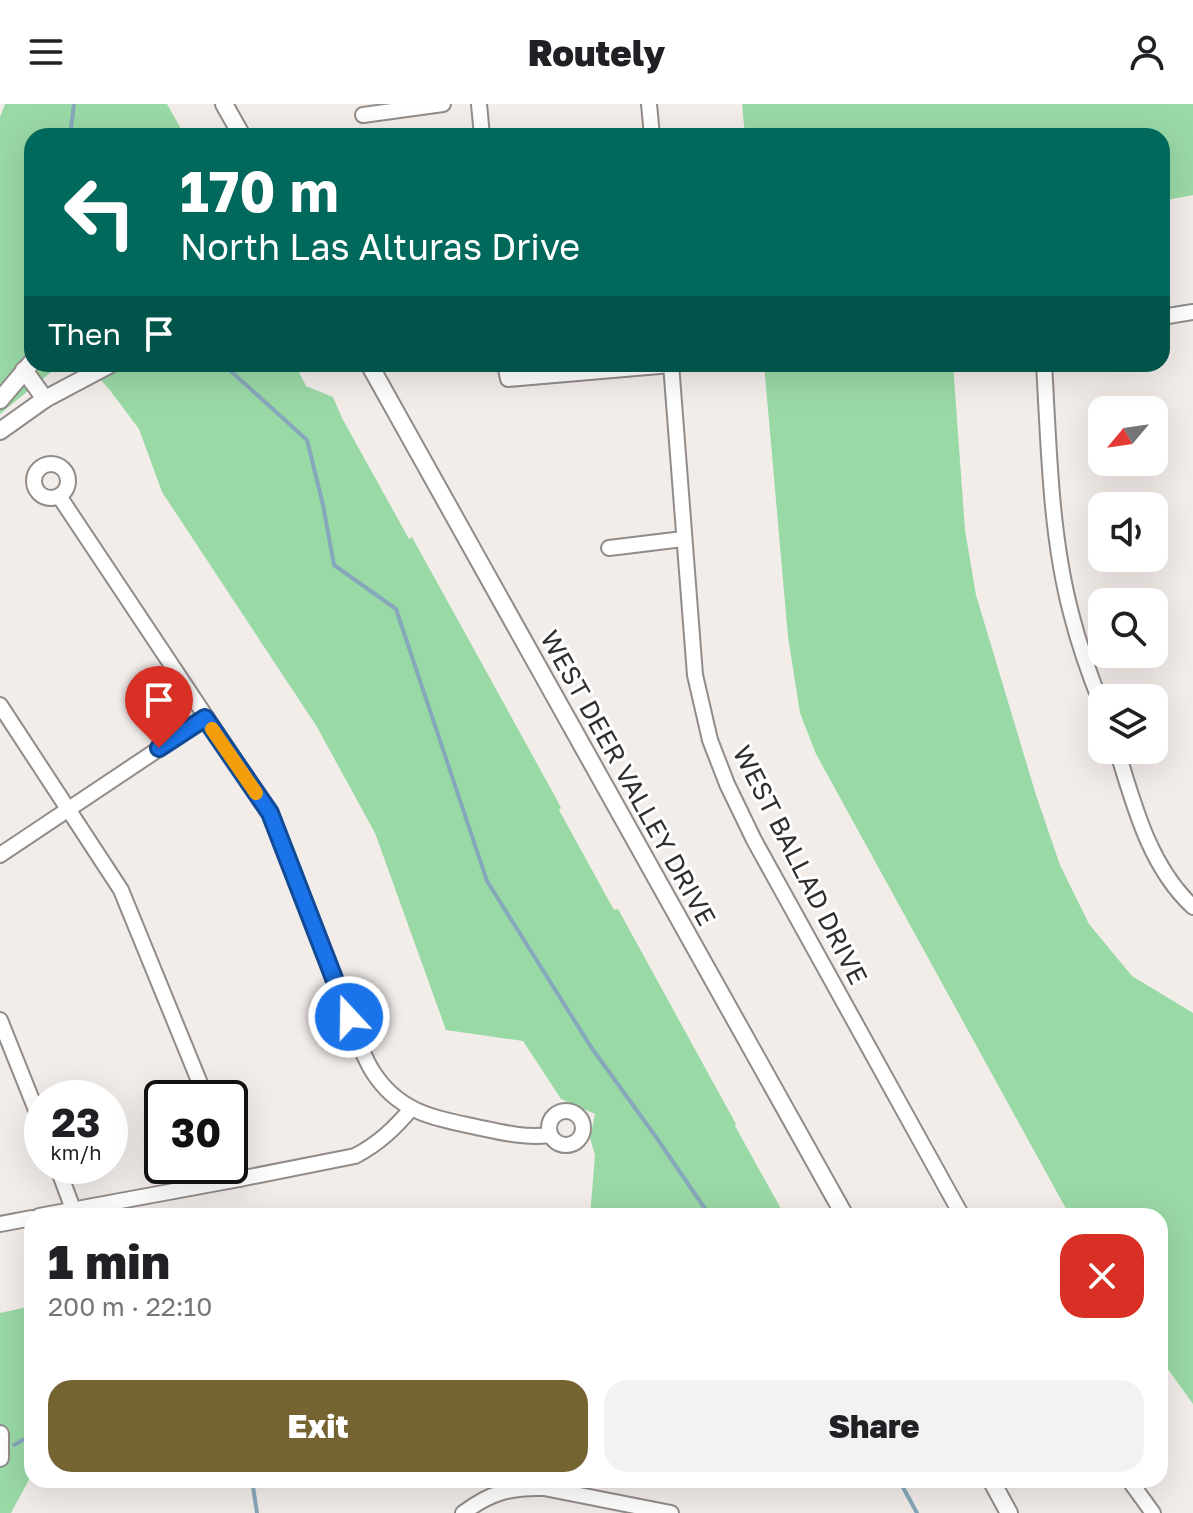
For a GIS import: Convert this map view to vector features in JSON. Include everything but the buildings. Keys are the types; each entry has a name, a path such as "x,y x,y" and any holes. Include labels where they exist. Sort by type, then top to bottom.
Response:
{"street":[{"path":"224,104 238,128"},
{"path":"363,115 443,104"},
{"path":"479,104 481,128"},
{"path":"649,104 651,128"},
{"path":"1170,316 1193,312"},
{"path":"0,400 24,371"},
{"path":"33,372 45,399"},
{"path":"0,431 45,399 96,372"},
{"name":"WEST DEER VALLEY DRIVE","path":"373,372 841,1208"},
{"name":"WEST BALLAD DRIVE","path":"671,372 695,675 710,740 727,784 762,854 958,1208"},
{"path":"1045,372 1052,489 1061,561 1071,612 1094,684"},
{"path":"59,496 270,813 373,1072 387,1089 411,1109 446,1121 503,1133 535,1137 550,1135"},
{"path":"609,548 683,539"},
{"path":"0,705 121,890 199,1080"},
{"path":"0,855 205,718"},
{"path":"1121,764 1136,811 1157,860 1193,907"},
{"path":"0,1020 24,1080"},
{"path":"248,1177 355,1156 390,1133 411,1109"},
{"path":"64,1184 73,1208"},
{"path":"79,1208 211,1184"},
{"path":"0,1224 24,1220"},
{"path":"0,1434 0,1458"},
{"path":"463,1513 493,1494 524,1488 544,1488 596,1506 671,1513"},
{"path":"995,1488 1009,1513"},
{"path":"1135,1488 1153,1513"}],"green space":[{"path":"5,104 167,104 180,128 24,128 24,372 51,372 0,414 0,117"},
{"path":"742,104 1193,104 1193,195 1170,199 1170,128 744,128"},
{"path":"93,372 299,372 306,386 333,397 781,1208 591,1208 595,1155 590,1138 595,1114 561,1099 523,1041 446,1030 375,833 317,727 162,492 139,429"},
{"path":"765,372 954,372 965,530 976,595 1060,865 1089,924 1132,976 1193,1013 1193,1404 1168,1369 1168,1208 1066,1208 816,754 800,713 788,637"},
{"path":"24,1308 24,1488 11,1513 0,1513 0,1313"}],"waterway":[{"path":"71,128 74,104"},
{"path":"232,372 307,440 334,565 396,609 487,881 591,1047 705,1208"},
{"path":"14,1445 24,1439"},
{"path":"253,1488 257,1513"},
{"path":"903,1488 917,1513"}],"slow traffic":[{"path":"212,729 256,793"}],"route":[{"path":"159,748 205,718 270,813 349,1017"}]}
